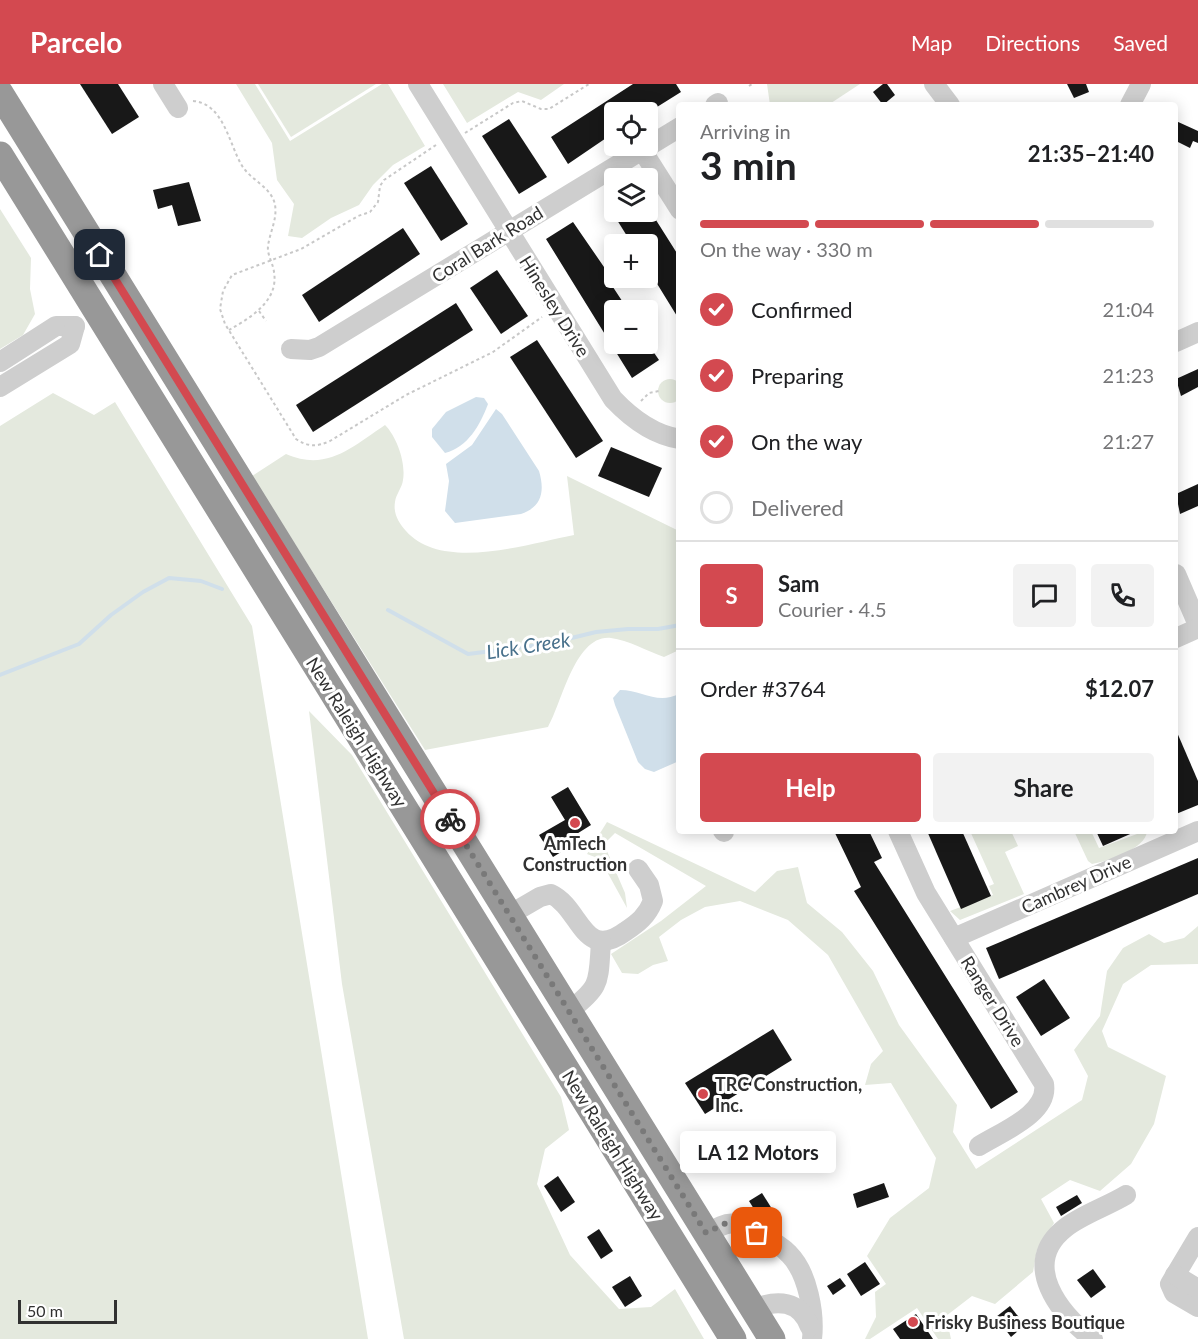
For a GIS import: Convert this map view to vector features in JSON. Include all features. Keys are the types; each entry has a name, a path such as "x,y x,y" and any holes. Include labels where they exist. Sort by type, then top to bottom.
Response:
{"highway":[{"name":"New Raleigh Highway","path":"0,93 706,1233 765,1305 772,1339"},
{"name":"New Raleigh Highway","path":"0,155 86,319 733,1339"},
{"path":"679,1251 706,1233"}],"street":[{"path":"163,84 183,105"},
{"name":"Hinesley Drive","path":"418,84 613,399 636,421 655,432 676,439"},
{"path":"934,84 948,102"},
{"path":"1132,102 1141,84"},
{"name":"Coral Bark Road","path":"658,140 676,129"},
{"name":"Coral Bark Road","path":"291,349 310,350 319,346 632,156"},
{"path":"646,156 676,204"},
{"path":"0,362 56,326 86,319"},
{"path":"0,387 70,344 86,319"},
{"path":"1178,341 1198,332"},
{"path":"1178,579 1198,627 1178,637"},
{"name":"Cambrey Drive","path":"954,938 1162,838 1198,831"},
{"name":"Ranger Drive","path":"899,834 926,893 1044,1084 1045,1098 1037,1110 979,1146"},
{"path":"510,915 540,897 551,894 562,901 586,933 601,942 615,939 641,920 650,908 652,894 638,869"},
{"path":"569,1011 592,993 597,985 601,942"},
{"path":"1093,1339 1064,1311 1051,1293 1045,1276 1047,1250 1064,1228 1126,1195"},
{"path":"706,1233 723,1223 741,1225 784,1249 796,1262 802,1277 811,1312 811,1339"},
{"path":"1191,1255 1198,1278"},
{"path":"1191,1255 1198,1289"},
{"path":"1191,1255 1170,1284 1172,1290 1198,1307"},
{"path":"765,1305 792,1298 798,1293 802,1277"},
{"path":"765,1305 798,1309 807,1318 811,1339"}],"path":[{"path":"464,134 513,103 522,101 541,109 549,109 589,84"},
{"path":"183,105 199,102 219,119 227,131 242,166 266,189 274,201 275,216 268,249 274,272 274,283 269,297 258,311 229,330"},
{"path":"258,311 266,321"},
{"path":"641,401 649,393 659,391"}],"shaded area":[{"path":"236,84 255,84 290,141 382,84 388,84 425,146 393,165 373,185 359,205 331,218 302,238 288,236 294,204 277,180 272,143"},
{"path":"258,84 376,84 291,137"},
{"path":"443,84 564,84 541,100 518,92 467,123"},
{"path":"767,84 860,84 833,102 770,102"},
{"path":"0,209 31,258 30,289 35,314 23,335 0,349"},
{"path":"666,380 676,382 676,400 666,402 659,395 659,387"},
{"path":"53,393 94,415 115,402 252,626 368,1339 0,1339 0,426"},
{"path":"476,397 484,398 488,404 481,420 467,440 445,453 432,437 432,429 446,412"},
{"path":"496,409 502,414 539,471 542,485 538,503 521,514 455,523 445,511 449,481 446,464 472,445"},
{"path":"385,425 397,443 402,458 404,473 395,502 399,521 406,531 422,543 441,550 463,553 486,552 574,535 567,476 676,530 676,651 664,657 617,639 599,640 588,647 579,658 548,727 425,750 252,476 286,454 301,459 327,459 350,449"},
{"path":"620,690 656,698 676,695 676,762 654,772 645,769 638,762 613,698"},
{"path":"309,711 352,755 561,1097 569,1130 545,1149 537,1184 570,1255 619,1309 651,1307 675,1289 704,1339 404,1339 342,984"},
{"path":"607,822 755,892 777,871 798,867 807,903 842,932 873,971 899,1025 957,1105 953,1132 976,1169 1082,1100 1088,1076 1074,1050 1100,1016 1107,971 1123,948 1149,934 1164,943 1184,938 1198,926 1198,964 1151,965 1123,984 1102,1031 1108,1047 1166,1076 1154,1124 1131,1164 1100,1191 1070,1180 1041,1199 1054,1223 1037,1250 1033,1272 995,1304 972,1296 946,1316 951,1339 938,1339 917,1308 870,1339 865,1339 876,1317 875,1292 886,1284 867,1256 890,1218 929,1188 936,1158 891,1083 865,1085 871,1064 883,1051 828,955 788,920 740,901 705,907 681,920 659,937 668,961 653,965 638,974 622,973 611,954 661,921 706,886 615,833 604,844 625,893 627,908 600,859 587,854"},
{"path":"971,834 1012,834 1018,846 1005,852 1024,894 960,920 950,911 993,895 989,886 994,884"},
{"path":"1075,834 1092,834 1099,848 1137,834 1146,834 1140,843 1125,853 1092,864 1088,861"}],"building":[{"path":"80,84 118,84 139,117 112,134"},
{"path":"633,84 676,84 681,92 658,106 658,102 605,102"},
{"path":"883,84 887,84 895,95 887,102 881,102 873,92"},
{"path":"1067,84 1086,84 1089,92 1074,98"},
{"path":"604,103 604,139 568,164 551,137"},
{"path":"509,119 547,177 519,194 482,136"},
{"path":"1178,122 1198,131 1198,143 1193,141 1190,148 1178,142"},
{"path":"431,166 468,224 441,241 404,183"},
{"path":"189,182 201,221 178,226 172,205 158,209 153,190"},
{"path":"573,222 604,267 604,288 614,288 621,300 604,300 604,333 546,239"},
{"path":"618,222 657,222 676,252 676,314 658,285 658,234 626,234"},
{"path":"403,228 420,254 319,322 302,295"},
{"path":"497,270 528,316 501,334 470,288"},
{"path":"456,303 473,330 313,432 296,405"},
{"path":"537,340 603,441 576,458 510,357"},
{"path":"617,354 655,354 659,360 632,378"},
{"path":"1198,369 1198,387 1181,396 1178,378"},
{"path":"611,447 662,468 649,497 598,476"},
{"path":"1198,484 1198,506 1180,514 1178,493"},
{"path":"1178,735 1198,781 1198,805 1178,813"},
{"name":"AmTech Construction","path":"568,787 591,825 575,835 579,841 553,857 539,835 565,820 551,797"},
{"path":"835,834 870,834 882,858 874,862 1018,1092 991,1109 854,891 861,887"},
{"path":"928,834 963,834 991,896 961,909"},
{"path":"1097,834 1130,834 1103,846"},
{"path":"1198,858 1198,894 999,979 986,948"},
{"path":"1044,979 1070,1018 1041,1036 1016,997"},
{"path":"773,1029 792,1060 705,1114 685,1083"},
{"path":"558,1176 575,1202 561,1212 544,1186"},
{"path":"884,1183 889,1197 857,1208 853,1194"},
{"path":"762,1193 779,1220 770,1226 762,1222 749,1201"},
{"path":"1077,1195 1082,1203 1061,1216 1056,1207"},
{"path":"599,1229 613,1251 601,1259 587,1237"},
{"path":"865,1262 880,1284 861,1296 847,1274"},
{"path":"1093,1269 1106,1287 1091,1298 1077,1280"},
{"path":"630,1276 642,1296 625,1307 612,1287"},
{"path":"840,1278 846,1286 833,1295 827,1286"},
{"path":"1010,1306 1025,1325 1011,1337 996,1317"},
{"name":"Frisky Business Boutique","path":"916,1314 933,1339 900,1339 893,1329"}],"waterway":[{"name":"Lick Creek","path":"0,675 79,644 111,615 143,592 169,578 201,581 222,589"},
{"name":"Lick Creek","path":"388,610 468,654 547,644 596,632 658,629 676,626"}],"way so far":[{"path":"450,819 706,1233 728,1222 741,1225 757,1233"}],"place":[{"name":"AmTech Construction","path":"575,823"},
{"name":"TRC Construction, Inc.","path":"703,1094"},
{"name":"LA 12 Motors","path":"757,1233"},
{"name":"Frisky Business Boutique","path":"913,1322"}],"route":[{"path":"100,255 450,819"}]}
